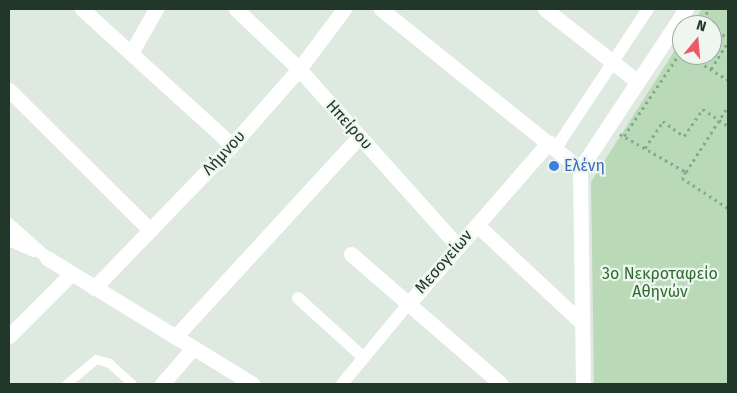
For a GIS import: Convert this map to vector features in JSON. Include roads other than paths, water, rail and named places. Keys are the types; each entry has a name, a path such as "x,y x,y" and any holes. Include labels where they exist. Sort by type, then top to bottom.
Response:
{"street":[{"path":"82,9 232,145"},
{"path":"130,53 156,9"},
{"name":"Ηπείρου","path":"236,9 299,69 458,246"},
{"name":"Λήμνου","path":"94,288 232,145 299,69 344,9"},
{"path":"381,9 553,145 580,169"},
{"path":"544,9 638,82"},
{"path":"553,145 614,63 648,9"},
{"path":"582,384 580,169 686,9"},
{"path":"9,90 150,230"},
{"path":"175,337 359,137"},
{"name":"Μεσογείων","path":"342,384 476,225 553,145"},
{"path":"9,224 47,258 71,274 253,384"},
{"path":"476,225 582,323"},
{"path":"9,240 47,258"},
{"path":"351,254 501,384"},
{"path":"9,336 71,274"},
{"path":"298,298 364,358"},
{"path":"162,384 193,348"}],"lane":[{"path":"66,384 96,359 109,363 132,384"}],"place":[{"name":"Ελένη","path":"554,166"}],"park label":[{"name":"3ο Νεκροταφείο Αθηνών","path":"660,283"}]}
